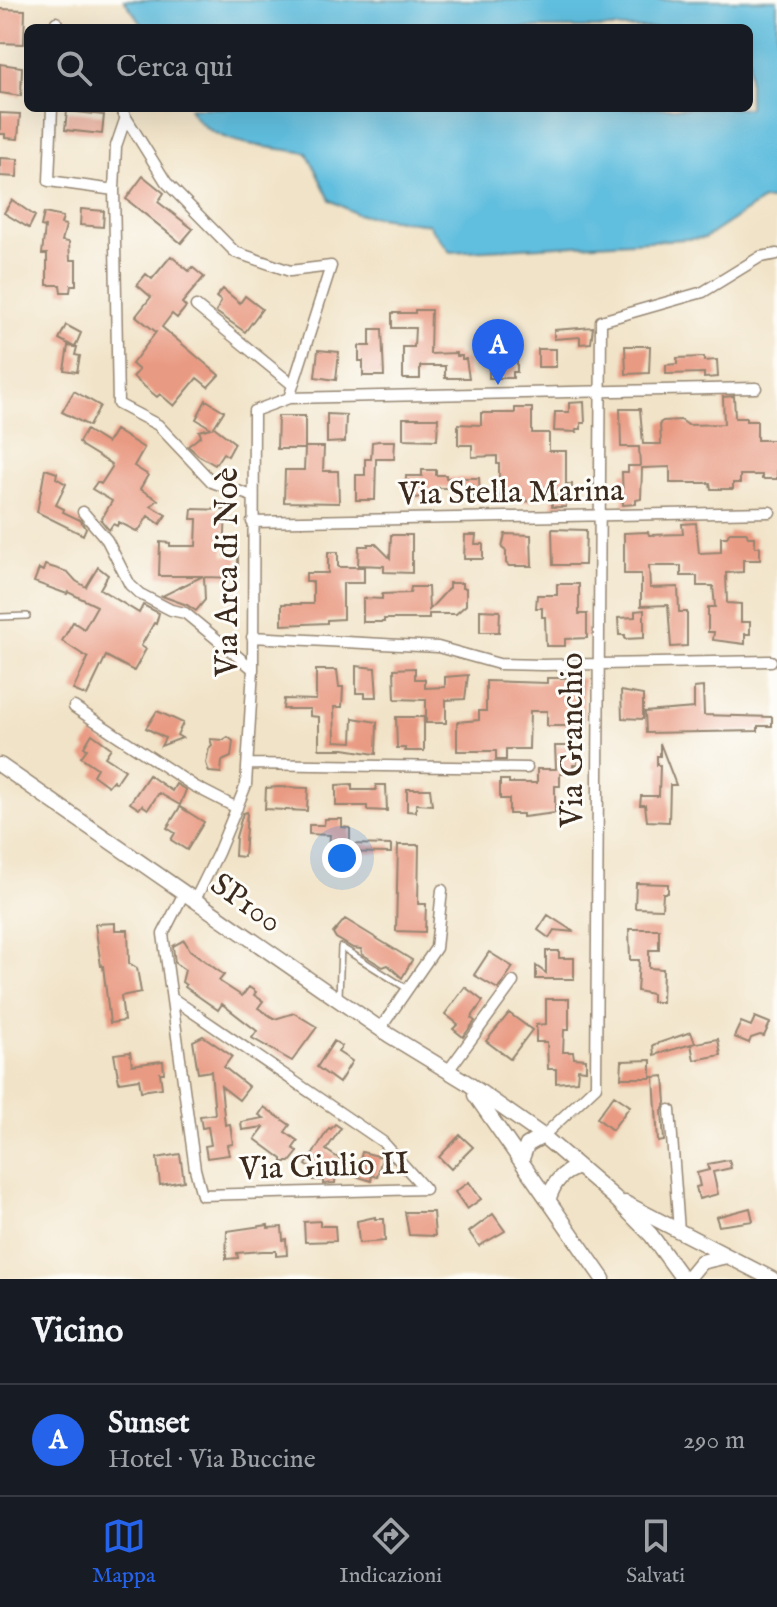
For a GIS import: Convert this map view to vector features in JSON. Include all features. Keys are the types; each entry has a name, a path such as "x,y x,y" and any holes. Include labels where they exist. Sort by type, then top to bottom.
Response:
{"main road":[{"name":"SP100","path":"0,765 380,1029 466,1082 543,1136 614,1197"},
{"path":"466,1082 603,1279"},
{"path":"521,1161 527,1145 543,1136"},
{"path":"548,1201 552,1188 561,1176 579,1167"},
{"path":"614,1197 772,1279"},
{"path":"614,1197 651,1235 685,1279 701,1262 727,1256"}],"street":[{"path":"52,112 49,181 114,190"},
{"path":"123,113 116,146 114,190 118,404 158,425 212,482 252,496"},
{"path":"123,113 166,182 235,252 290,271 331,266 289,398 756,388"},
{"name":"Via Granchio","path":"543,1136 596,1086 598,391 601,321 703,292 760,257 777,254"},
{"path":"196,306 293,385"},
{"name":"Via Arca di Noè","path":"190,896 246,785 253,669 254,411 289,398"},
{"path":"83,512 98,527 130,585 140,594 171,610 185,613 253,669"},
{"name":"Via Stella Marina","path":"252,522 770,512"},
{"path":"252,637 438,647 499,664 771,661"},
{"path":"74,707 194,786 237,808"},
{"path":"248,764 527,768"},
{"path":"380,1029 438,942 442,890"},
{"name":"Via Giulio II","path":"172,998 383,1142 425,1189 202,1195 195,1169 163,934 190,896"},
{"path":"448,1071 513,982"},
{"path":"670,1110 679,1231"}],"lane":[{"path":"0,617 27,616"},
{"path":"339,1000 341,947 407,989"}],"water":[{"path":"124,0 777,0 777,200 763,200 705,238 450,252 428,224 356,214 330,200 307,153 225,138 198,121 192,112 753,112 753,24 142,24"}],"building":[{"path":"0,9 25,10 24,44 0,43"},
{"path":"0,64 22,67 21,96 0,93"},
{"path":"67,112 104,115 102,134 65,130"},
{"path":"0,113 20,114 18,139 5,138 5,134 0,134"},
{"path":"0,158 18,159 17,177 0,176"},
{"path":"143,176 164,193 158,202 193,229 181,243 126,199"},
{"path":"12,200 35,216 29,228 4,213"},
{"path":"81,209 104,211 103,227 80,225"},
{"path":"44,213 63,217 61,224 66,225 62,241 69,242 70,260 76,260 76,285 71,285 70,292 61,292 60,285 47,285 47,254 42,254"},
{"path":"171,256 189,271 192,267 204,277 182,303 186,307 177,318 172,314 162,327 219,375 208,387 197,378 174,406 160,394 157,397 133,377 139,370 132,364 156,332 136,316 151,297 137,285 146,274 152,279"},
{"path":"223,289 240,303 245,296 262,309 245,332 216,312 221,301 216,297"},
{"path":"415,310 431,310 430,354 456,353 456,356 462,356 466,359 469,378 445,378 445,366 420,366 420,379 403,379 403,347 414,347 415,328 392,328 392,313 415,313"},
{"path":"66,325 81,333 75,347 75,355 80,356 77,372 64,370 68,346 74,347 59,339"},
{"path":"593,327 591,343 580,344 580,337 554,339 554,330"},
{"path":"370,329 382,329 384,376 363,376 359,346 370,346"},
{"path":"625,346 650,346 649,373 626,374"},
{"path":"490,348 513,348 513,356 517,356 517,372 513,372 513,378 489,378"},
{"path":"538,349 556,349 556,367 538,367"},
{"path":"318,350 339,352 336,380 315,377"},
{"path":"704,357 704,361 717,360 718,377 704,378 704,373 666,374 666,365 677,364 677,358"},
{"path":"74,391 100,406 89,426 62,412"},
{"path":"734,396 735,418 757,421 757,440 777,440 777,479 740,475 740,483 733,483 733,489 711,489 710,483 670,483 670,467 642,468 641,499 636,500 636,504 623,505 622,472 628,472 628,466 640,466 639,447 621,447 620,409 640,409 643,444 661,444 660,423 663,421 681,420 688,425 724,424 723,397"},
{"path":"206,400 224,411 214,427 235,443 228,456 223,453 215,465 188,446 201,436 199,431 211,428 196,419"},
{"path":"584,402 585,423 581,423 581,429 576,429 577,432 554,431 555,412 569,412 569,403"},
{"path":"515,408 532,408 532,433 549,433 549,451 566,451 566,484 572,484 572,499 566,499 566,507 552,507 552,496 533,496 533,501 499,503 497,456 472,457 472,445 458,445 458,424 481,425 481,413 515,413"},
{"path":"327,414 346,415 345,442 327,443"},
{"path":"278,416 305,416 305,447 324,447 323,471 338,471 339,503 284,502 285,470 304,470 305,449 277,449"},
{"path":"403,418 438,418 437,440 403,439"},
{"path":"86,430 107,443 115,430 144,448 134,466 148,475 140,489 158,500 151,506 166,515 160,524 148,516 138,532 119,522 109,530 101,520 112,501 92,489 97,482 101,484 112,467 79,442"},
{"path":"395,441 394,459 376,459 375,500 356,500 356,475 365,475 365,459 371,459 372,442"},
{"path":"45,469 57,473 56,478 66,484 56,505 80,520 86,528 83,535 37,512"},
{"path":"422,470 436,470 436,475 446,475 446,478 479,478 480,497 461,497 461,488 437,488 437,497 406,498 406,476 422,476"},
{"path":"192,509 226,510 224,555 238,555 238,578 204,577 205,600 196,611 162,596 203,576 159,576 160,542 170,543 170,546 196,546 197,519 191,519"},
{"path":"696,523 699,553 721,552 721,537 727,537 730,532 746,532 748,537 755,537 755,547 760,547 760,560 743,560 743,572 726,573 727,603 741,604 741,622 750,622 750,634 745,634 745,644 713,640 714,632 708,632 708,607 715,607 713,586 697,586 697,576 681,576 681,566 649,566 650,588 678,587 679,612 687,612 687,646 671,647 668,605 641,606 641,574 624,574 624,533 683,534 682,524"},
{"path":"552,529 586,530 585,565 553,565"},
{"path":"505,534 531,535 532,566 509,566 506,563 506,551 502,548"},
{"path":"391,535 412,535 412,573 384,572 384,566 358,565 359,546 368,544 376,544 390,558"},
{"path":"465,535 476,535 475,544 483,544 483,559 464,559"},
{"path":"328,552 338,552 338,567 364,567 364,583 343,583 343,619 327,620 327,623 282,625 282,604 313,604 313,582 306,582 306,573 328,573"},
{"path":"45,565 68,572 86,587 98,567 108,575 100,589 139,613 143,605 159,613 156,624 141,646 146,649 134,671 106,656 87,696 73,690 88,658 62,641 73,622 84,629 97,606 68,592 34,582 39,569 43,571"},
{"path":"449,583 462,583 462,588 466,588 466,605 456,614 429,614 429,619 363,622 363,598 382,599 382,594 410,593 411,587 428,587 429,610 449,588"},
{"path":"557,584 579,584 579,614 587,614 587,638 565,639 565,646 546,646 545,617 542,617 542,608 536,608 537,595 557,595"},
{"path":"480,610 500,611 499,632 480,632"},
{"path":"644,610 644,638 625,639 625,635 619,635 618,618 635,617 635,611"},
{"path":"356,666 375,668 377,697 356,693"},
{"path":"415,668 415,679 425,679 425,688 445,687 445,677 468,675 465,699 446,700 446,723 426,723 426,700 395,699 394,669"},
{"path":"316,670 337,670 339,687 343,687 342,707 334,707 335,741 352,742 353,718 377,722 376,754 319,749 319,717 310,716 310,709 283,709 284,699 316,700"},
{"path":"547,678 583,678 584,726 547,726 547,711 530,711 529,749 506,749 506,760 496,760 496,751 457,751 457,722 479,720 479,711 486,711 486,681 547,683"},
{"path":"703,687 704,715 772,717 772,726 758,726 758,731 646,733 645,712 694,708 694,688"},
{"path":"621,691 643,695 643,719 622,718"},
{"path":"157,711 183,723 177,735 182,738 161,746 165,738 146,728"},
{"path":"396,717 424,717 424,751 397,748"},
{"path":"92,734 111,748 105,757 125,770 116,783 113,780 108,786 93,775 97,768 81,757"},
{"path":"228,737 233,741 231,757 222,761 221,773 209,772 206,763 212,745 210,739 223,740"},
{"path":"660,743 676,785 670,785 669,822 647,821 645,805 640,805 641,796 659,796 660,765 657,765 657,756 660,756"},
{"path":"555,746 577,746 577,765 573,765 573,773 560,774 560,786 555,786 555,813 523,817 523,814 509,814 509,799 500,799 500,780 537,783 537,769 556,769"},
{"path":"149,775 172,791 176,784 186,790 180,805 159,793 148,809 142,805 139,809 130,803"},
{"path":"352,784 352,790 376,790 376,785 386,785 387,811 367,810 367,806 336,806 336,785"},
{"path":"266,788 308,788 307,811 265,809"},
{"path":"407,789 430,789 432,805 416,804 416,812 407,811"},
{"path":"180,807 204,822 187,850 171,840 175,833 167,828"},
{"path":"247,812 244,857 235,856 236,837 243,813"},
{"path":"325,819 342,819 342,827 350,828 350,844 391,845 391,853 329,852 330,835 309,834 309,825 324,825"},
{"path":"398,845 419,845 418,904 426,904 425,932 396,931"},
{"path":"636,883 668,884 668,893 663,893 662,909 635,908"},
{"path":"548,915 574,932 554,930 549,938 538,930"},
{"path":"345,919 412,960 402,978 388,965 383,967 362,954 361,949 336,938 333,933"},
{"path":"115,923 115,930 128,930 129,963 137,968 141,992 121,996 124,1021 110,1023 95,924"},
{"path":"629,929 659,929 659,950 649,950 649,968 663,969 662,1002 652,1002 652,994 637,991 639,960 630,960"},
{"path":"184,940 190,950 224,975 219,981 242,996 249,987 256,992 254,995 263,1001 258,1008 275,1019 294,1013 317,1027 292,1061 252,1038 257,1031 222,1004 218,1010 185,987 182,982 185,970 175,963 173,946"},
{"path":"546,951 559,951 559,958 574,958 574,979 536,979 536,966 546,973"},
{"path":"489,952 513,967 498,989 474,975"},
{"path":"465,987 483,1001 471,1018 475,1021 463,1037 453,1029 458,1024 445,1014"},
{"path":"546,999 569,999 569,1030 564,1030 563,1052 573,1052 574,1058 586,1059 586,1070 578,1069 577,1081 556,1083 556,1069 548,1069 547,1042 536,1042 536,1025 546,1024"},
{"path":"509,1013 532,1030 510,1059 486,1041"},
{"path":"755,1017 770,1023 764,1036 751,1038 749,1043 734,1037 741,1022 751,1026"},
{"path":"691,1032 695,1043 654,1055 653,1045"},
{"path":"203,1036 232,1056 224,1067 249,1087 239,1100 221,1086 225,1125 230,1124 233,1144 227,1145 229,1155 207,1158 205,1146 211,1145 208,1127 202,1128 200,1116 215,1114 211,1071 198,1073 193,1041"},
{"path":"718,1039 721,1055 694,1060 691,1044"},
{"path":"334,1041 342,1046 338,1052 352,1061 339,1083 317,1067"},
{"path":"130,1052 132,1065 163,1061 164,1073 160,1073 162,1088 141,1091 139,1079 119,1082 114,1054"},
{"path":"651,1060 651,1078 621,1078 622,1061"},
{"path":"664,1076 664,1141 658,1142 654,1077"},
{"path":"614,1095 630,1106 612,1130 597,1118"},
{"path":"264,1107 290,1125 285,1132 298,1141 293,1148 298,1152 290,1162 282,1162 255,1139 264,1127 242,1130 241,1122 264,1118 259,1115"},
{"path":"335,1124 341,1128 326,1150 341,1160 336,1168 335,1183 323,1184 323,1180 313,1180 313,1170 306,1165 329,1128"},
{"path":"460,1135 473,1147 451,1169 439,1157"},
{"path":"362,1152 382,1157 377,1177 372,1175 371,1181 356,1176"},
{"path":"180,1154 184,1181 160,1185 157,1158"},
{"path":"729,1160 731,1168 713,1172 718,1194 699,1199 697,1173 709,1170 708,1164"},
{"path":"469,1182 481,1199 467,1209 455,1192"},
{"path":"750,1208 753,1221 719,1226 716,1217"},
{"path":"405,1212 433,1212 435,1236 409,1235"},
{"path":"493,1214 505,1231 479,1246 469,1232"},
{"path":"375,1217 384,1219 385,1241 359,1243 357,1221"},
{"path":"320,1221 320,1226 335,1226 336,1241 305,1242 304,1222"},
{"path":"268,1225 268,1228 282,1227 287,1255 276,1256 276,1251 262,1251 237,1253 238,1258 226,1259 227,1231"}],"place":[{"name":"Sunset","path":"498,385"}]}
